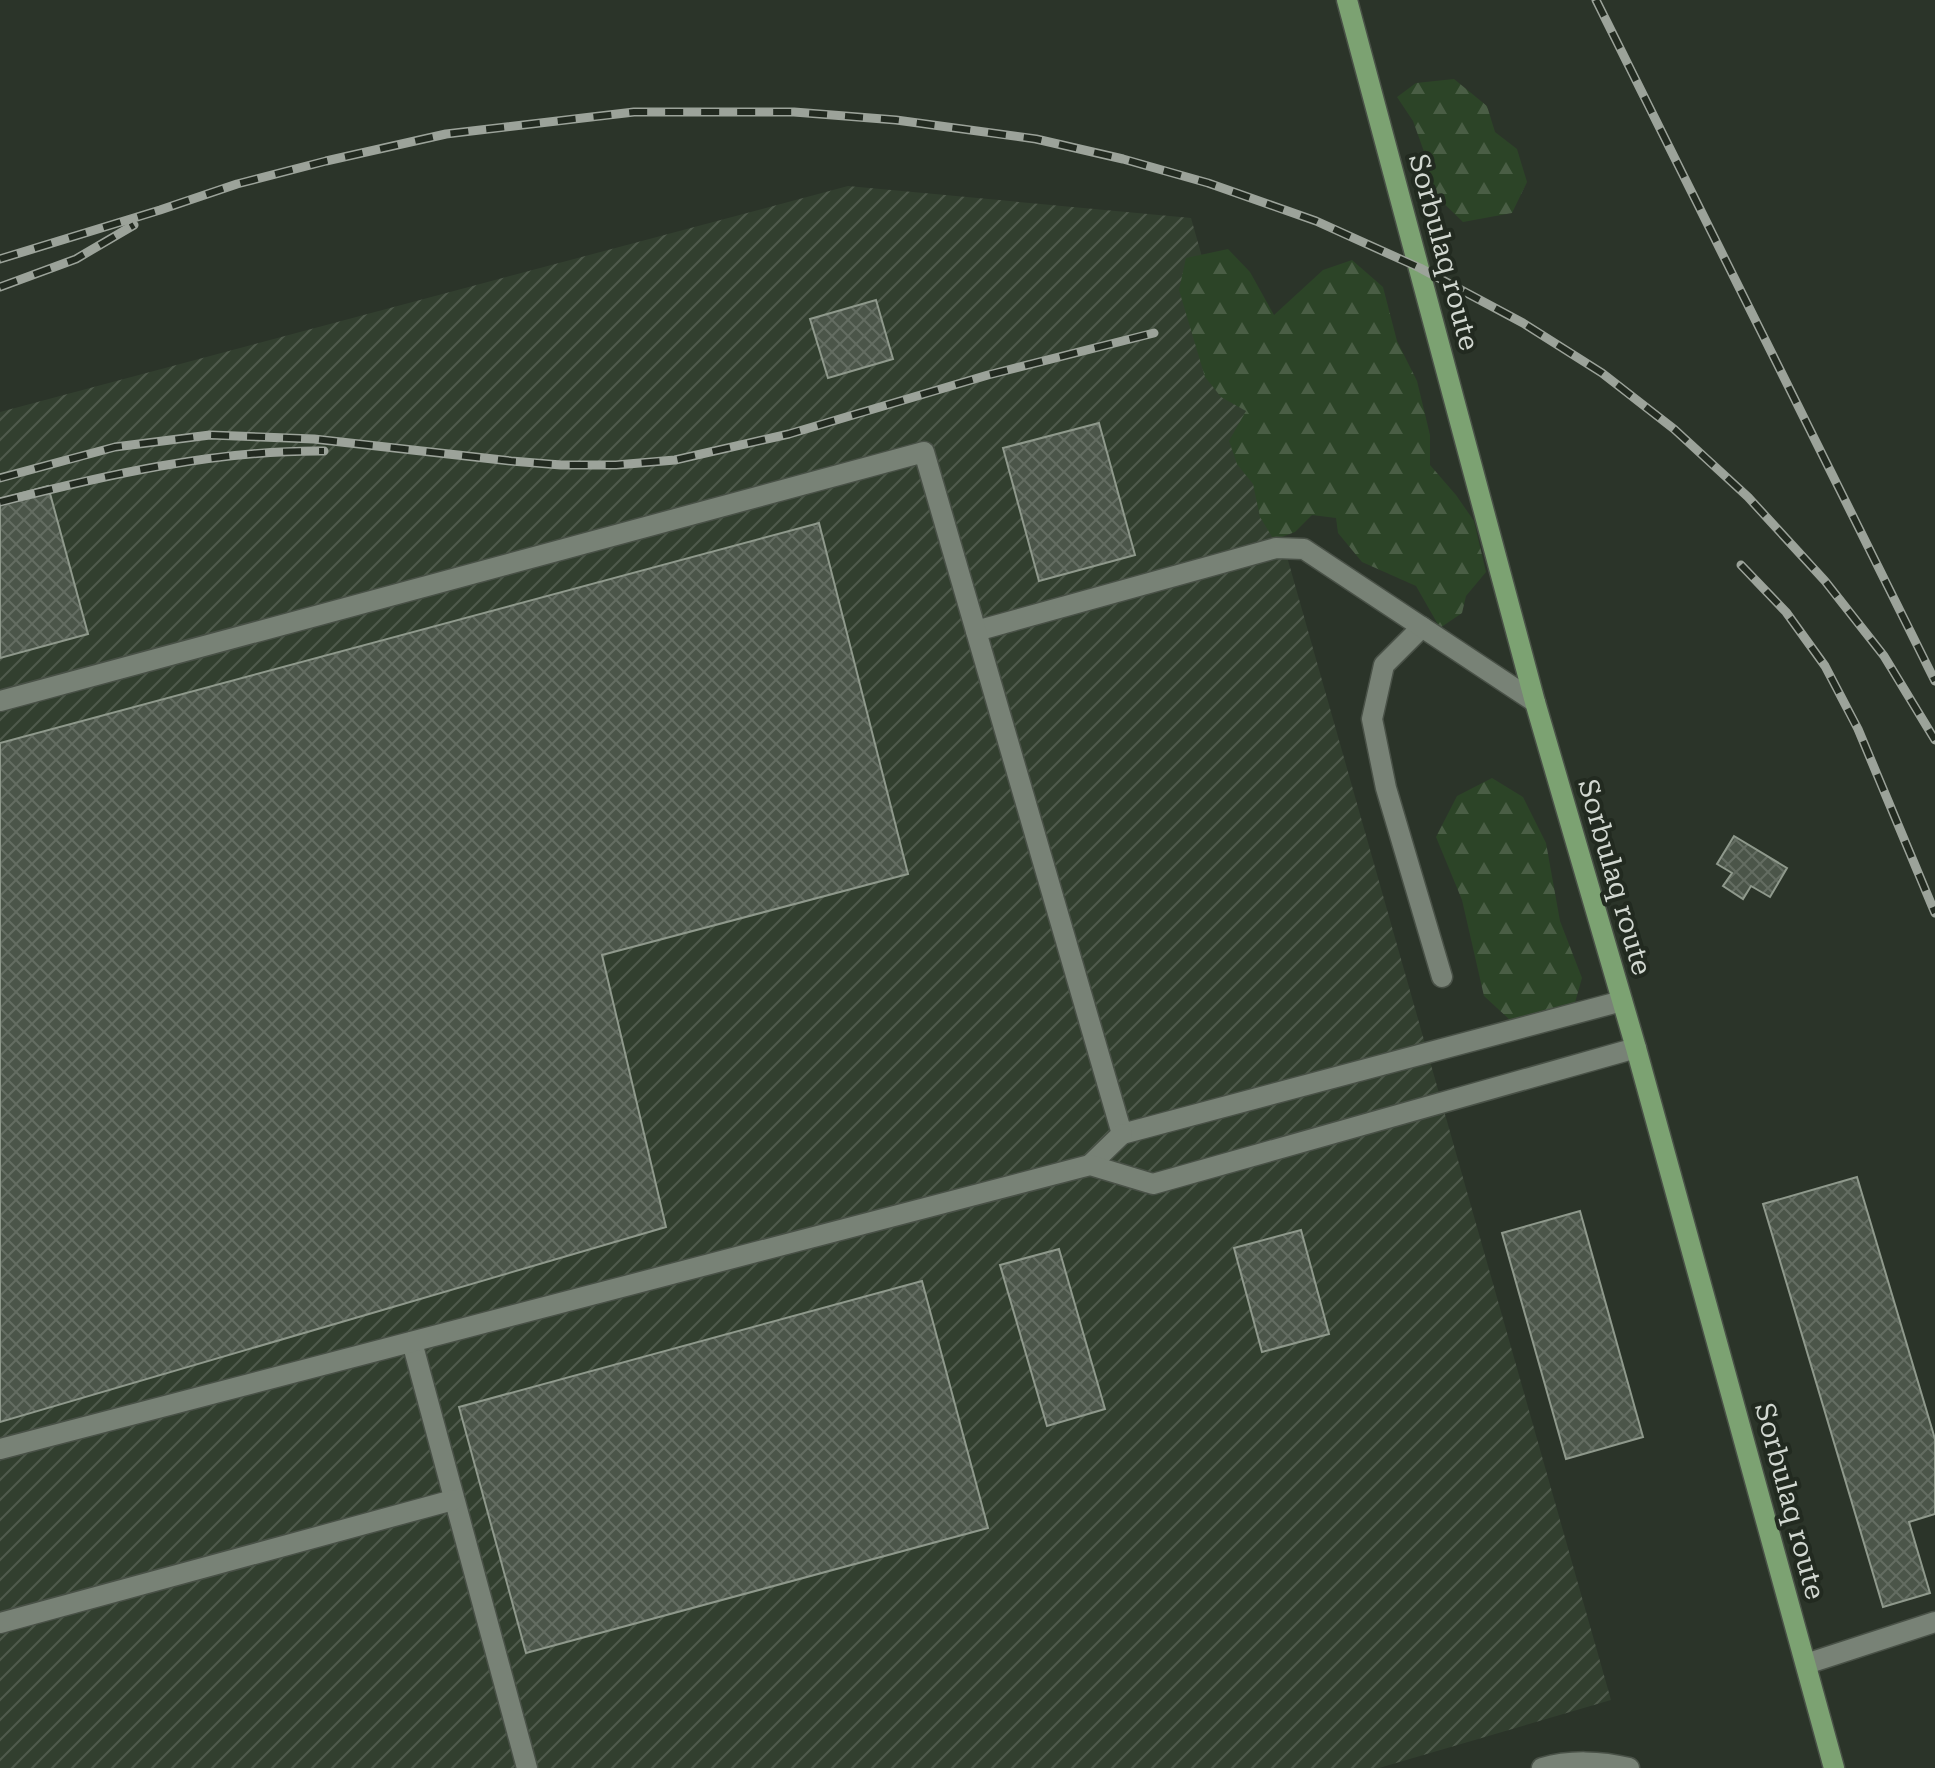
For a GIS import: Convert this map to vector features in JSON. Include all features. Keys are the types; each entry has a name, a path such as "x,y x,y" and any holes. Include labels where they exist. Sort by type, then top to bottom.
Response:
{"main road":[{"name":"Sorbulaq route","path":"1347,0 1535,702 1636,1048 1834,1768"}],"street":[{"path":"0,701 924,452 1122,1134"},
{"path":"976,631 1276,548 1304,549 1535,702"},
{"path":"1422,627 1384,665 1372,719 1386,788 1442,977"},
{"path":"0,1449 1090,1165 1122,1134 1622,1001"},
{"path":"1090,1165 1153,1184 1636,1048"},
{"path":"412,1342 527,1768"},
{"path":"0,1623 453,1500"},
{"path":"1806,1664 1935,1622"},
{"path":"1542,1768 1557,1764 1590,1763 1629,1768"}],"shaded area":[{"path":"848,186 1191,218 1611,1700 1379,1768 0,1768 0,412"}],"green space":[{"path":"1454,79 1487,106 1495,132 1517,149 1527,182 1512,213 1463,222 1432,192 1427,160 1413,121 1397,97 1416,83"},
{"path":"1228,249 1250,272 1274,315 1323,270 1352,260 1383,287 1397,341 1417,381 1430,435 1430,465 1474,521 1486,572 1466,596 1462,613 1440,628 1416,586 1362,562 1338,533 1336,518 1312,515 1295,532 1274,540 1260,517 1253,484 1237,464 1229,441 1246,411 1221,397 1205,377 1179,290 1186,258"},
{"path":"1492,778 1523,797 1546,843 1560,921 1582,978 1574,1006 1543,1030 1510,1020 1484,996 1462,900 1436,837 1457,796"}],"building":[{"path":"876,300 893,359 828,378 810,319"},
{"path":"1099,423 1135,555 1039,581 1003,448"},
{"path":"48,486 88,634 0,658 0,499"},
{"path":"819,523 908,874 602,955 666,1227 0,1422 0,743"},
{"path":"1734,836 1787,868 1770,897 1751,886 1743,899 1723,886 1732,873 1717,864"},
{"path":"1857,1177 1935,1439 1935,1514 1909,1522 1930,1593 1883,1607 1763,1204"},
{"path":"1580,1211 1643,1437 1566,1459 1502,1233"},
{"path":"1301,1230 1329,1334 1262,1352 1234,1248"},
{"path":"1059,1249 1105,1409 1047,1426 1000,1265"},
{"path":"922,1281 988,1528 526,1653 459,1407"}],"railway":[{"path":"1596,0 1935,681"},
{"path":"0,259 237,184 326,161 446,134 634,112 794,112 896,120 1036,139 1123,159 1208,183 1316,221 1420,268 1523,323 1602,373 1674,429 1748,497 1825,581 1884,656 1935,740"},
{"path":"0,287 76,259 134,225"},
{"path":"0,478 115,447 210,435 314,439 561,465 616,465 675,460 789,434 988,375 1154,333"},
{"path":"0,502 160,466 242,455 324,451"},
{"path":"1741,565 1786,612 1825,666 1858,729 1935,913"}]}
